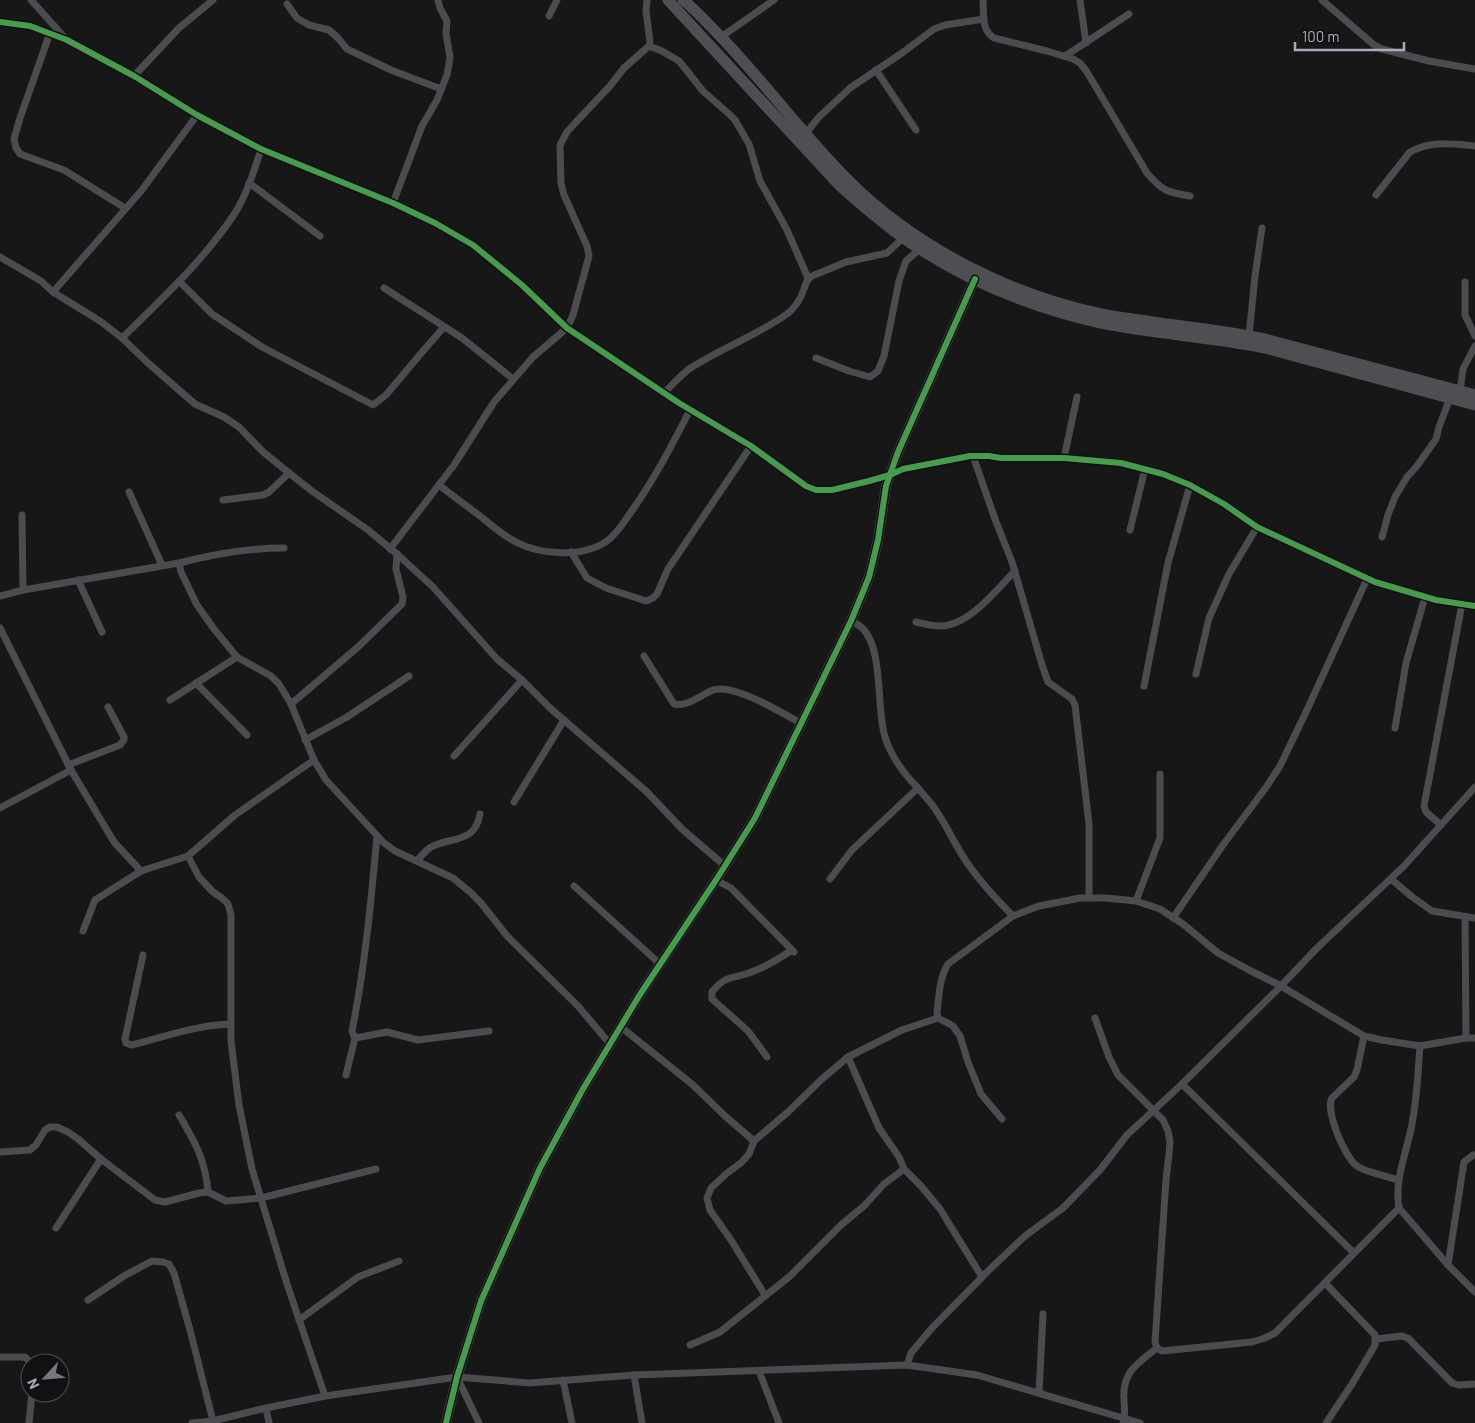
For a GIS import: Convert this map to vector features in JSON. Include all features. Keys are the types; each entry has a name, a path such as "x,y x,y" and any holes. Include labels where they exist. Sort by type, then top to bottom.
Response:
{"main road":[{"path":"668,0 840,186 903,238 975,279 1014,298 1100,323 1265,348 1475,405"},
{"path":"683,0 746,63 850,182 904,228 976,270 1019,289 1098,313 1250,336 1475,395"}],"street":[{"path":"31,0 67,40"},
{"path":"134,76 179,28 212,0"},
{"path":"393,203 422,126 442,89 447,75 450,58 446,32 447,21 438,0"},
{"path":"549,16 557,0"},
{"path":"390,549 454,465 494,402 533,357 567,328 577,305 589,256 587,246 564,195 561,183 560,146 576,122 624,68 649,46 647,0"},
{"path":"721,37 774,0"},
{"path":"983,0 985,30 988,35 1047,50 1073,58 1080,63 1147,173 1159,187 1170,193 1190,196"},
{"path":"1080,0 1086,43"},
{"path":"1322,0 1374,45 1382,49 1429,61 1475,69"},
{"path":"287,4 297,18 308,25 330,30 347,49 391,70 442,89"},
{"path":"1066,56 1129,14"},
{"path":"806,133 819,117 850,88 934,29 945,25 984,19"},
{"path":"0,22 30,26 67,40 134,76 197,115 261,149 393,203 435,223 473,245 522,285 567,328 664,394 751,446 806,486 816,490 832,490 890,475 903,469 973,456 1064,458 1121,463 1163,474 1190,485 1224,504 1257,527 1367,579 1424,597 1475,606"},
{"path":"50,33 20,118 14,139 16,148 20,154 64,170 125,208"},
{"path":"649,46 679,61 703,92 735,120 749,144 760,181 787,230 808,278 796,305 789,313 762,330 688,370 664,394"},
{"path":"876,70 916,130"},
{"path":"53,292 142,190 197,115"},
{"path":"1376,196 1409,153 1416,148 1445,143 1475,146"},
{"path":"122,338 161,301 211,245 236,212 261,149"},
{"path":"249,183 320,236"},
{"path":"1250,336 1255,276 1262,228"},
{"path":"808,278 846,262 886,253 903,238"},
{"path":"816,358 870,377 875,374 884,356 898,282 906,261 920,249"},
{"path":"0,257 100,321 122,338 195,404 224,417 239,427 262,451 289,473 368,530 397,554 433,587 497,659 522,680 550,708 647,792 682,829 725,866"},
{"path":"446,1423 457,1377 481,1301 540,1168 583,1089 620,1027 755,818 851,620 869,577 878,540 886,486 898,452 975,279"},
{"path":"179,281 212,314 262,347 373,406 380,402 422,351 444,328"},
{"path":"1465,282 1465,315 1475,336"},
{"path":"384,288 462,338 513,379"},
{"path":"1460,391 1463,369 1475,346"},
{"path":"1064,458 1077,397"},
{"path":"1382,537 1395,497 1407,477 1436,439 1450,398"},
{"path":"439,485 514,542 541,551 571,552 597,547 608,541 617,532 648,488 690,410"},
{"path":"571,552 587,578 606,588 646,601 653,598 657,594 668,568 751,446"},
{"path":"973,456 1014,571 1048,682 1072,699 1076,706 1089,824 1089,898"},
{"path":"1130,530 1144,469"},
{"path":"223,500 263,495 269,492 289,473"},
{"path":"1144,686 1168,563 1190,485"},
{"path":"129,492 162,565"},
{"path":"22,514 23,590"},
{"path":"1196,674 1209,618 1229,574 1257,527"},
{"path":"0,596 23,590 179,563 205,556 244,550 284,548"},
{"path":"291,704 358,647 402,604 403,597 396,569 397,554"},
{"path":"179,563 181,572 198,605 214,629 237,657 271,676 279,684 291,704 314,760 326,780 377,836 395,851 453,878 470,892 508,937 578,1006 610,1044"},
{"path":"916,622 941,626 959,622 978,608 1014,571"},
{"path":"1173,918 1222,844 1267,786 1280,766 1367,579"},
{"path":"78,580 102,632"},
{"path":"1395,728 1406,663 1424,597"},
{"path":"1441,825 1426,812 1424,806 1462,604"},
{"path":"851,620 862,628 870,638 875,655 881,720 885,738 893,756 907,777 937,811 961,854 980,881 1014,916"},
{"path":"0,628 70,767 114,842 141,871"},
{"path":"644,656 674,704 680,705 714,690 724,688 737,691 802,724"},
{"path":"170,700 237,657"},
{"path":"305,740 347,717 409,676"},
{"path":"454,756 522,680"},
{"path":"196,683 247,735"},
{"path":"0,808 70,767 120,746 124,737 108,707"},
{"path":"514,802 564,720"},
{"path":"83,931 95,900 141,871 188,856 235,815 314,760"},
{"path":"1136,901 1160,838 1160,774"},
{"path":"908,1365 910,1352 982,1277 1025,1236 1063,1208 1100,1170 1127,1135 1182,1084 1316,949 1404,866 1475,787"},
{"path":"830,878 852,850 918,788"},
{"path":"417,861 433,846 472,832 478,823 480,814"},
{"path":"346,1076 355,1038 352,1031 367,942 377,836"},
{"path":"188,856 199,877 228,904 231,915 231,1041 239,1105 252,1169 325,1396"},
{"path":"1391,879 1432,911 1475,918"},
{"path":"716,880 731,888 793,951 752,972 724,979 712,992 712,999 748,1031 767,1057"},
{"path":"574,886 660,964"},
{"path":"938,1018 940,982 948,964 1014,916 1038,906 1080,898 1106,898 1136,901 1160,910 1183,924 1218,953 1281,986 1364,1036 1420,1046 1475,1038"},
{"path":"1465,917 1466,1038"},
{"path":"143,955 124,1039 126,1043 131,1045 173,1032 204,1026 231,1024"},
{"path":"765,1295 710,1210 707,1198 711,1188 749,1154 754,1141 848,1057 902,1030 938,1018 953,1026 960,1036 981,1094 1002,1119"},
{"path":"1095,1018 1109,1057 1118,1075 1163,1120 1170,1141 1155,1342 1157,1348 1162,1351 1252,1342 1275,1333 1399,1208"},
{"path":"620,1027 693,1085 754,1141"},
{"path":"355,1038 387,1032 418,1040 489,1031"},
{"path":"1364,1036 1354,1077 1332,1098 1330,1109 1335,1128 1349,1157 1357,1166 1398,1180"},
{"path":"1420,1046 1412,1123 1398,1180 1397,1196 1399,1208 1448,1265 1475,1292"},
{"path":"848,1057 879,1128 899,1156 904,1169 940,1209 982,1277"},
{"path":"1182,1084 1354,1253"},
{"path":"180,1115 202,1157 207,1175 208,1192"},
{"path":"0,1152 30,1150 36,1145 44,1130 50,1127 57,1127 73,1136 155,1200 165,1202 208,1192 226,1201 261,1198 376,1168"},
{"path":"1448,1265 1464,1162 1475,1155"},
{"path":"56,1228 101,1159"},
{"path":"690,1345 720,1332 789,1277 841,1225 865,1205 884,1184 904,1169"},
{"path":"299,1320 358,1278 399,1261"},
{"path":"88,1300 124,1276 152,1262 170,1264 213,1421"},
{"path":"1326,1283 1375,1335 1376,1339 1375,1345 1352,1384 1326,1423"},
{"path":"1039,1393 1043,1314"},
{"path":"1376,1339 1395,1336 1408,1338 1452,1383 1459,1385 1475,1384"},
{"path":"1124,1421 1123,1388 1126,1380 1131,1370 1157,1348"},
{"path":"0,1357 20,1357"},
{"path":"192,1423 213,1421 325,1396 457,1377 530,1383 634,1375 908,1365 977,1375 1124,1421 1140,1423"},
{"path":"760,1371 779,1423"},
{"path":"634,1375 642,1423"},
{"path":"457,1377 479,1423"},
{"path":"563,1380 572,1423"},
{"path":"29,1423 31,1403"},
{"path":"266,1408 269,1423"}],"cycle path":[{"path":"0,22 30,26 67,40 134,76 197,115 261,149 393,203 435,223 473,245 522,285 567,328 679,403 751,446 806,486 816,490 832,490 890,475 903,469 970,456 1064,458 1121,463 1163,474 1190,485 1224,504 1257,527 1375,582 1436,600 1475,606"},
{"path":"446,1423 457,1377 481,1301 540,1168 583,1089 639,996 755,818 851,621 869,577 878,540 886,486 898,452 975,279"}]}
